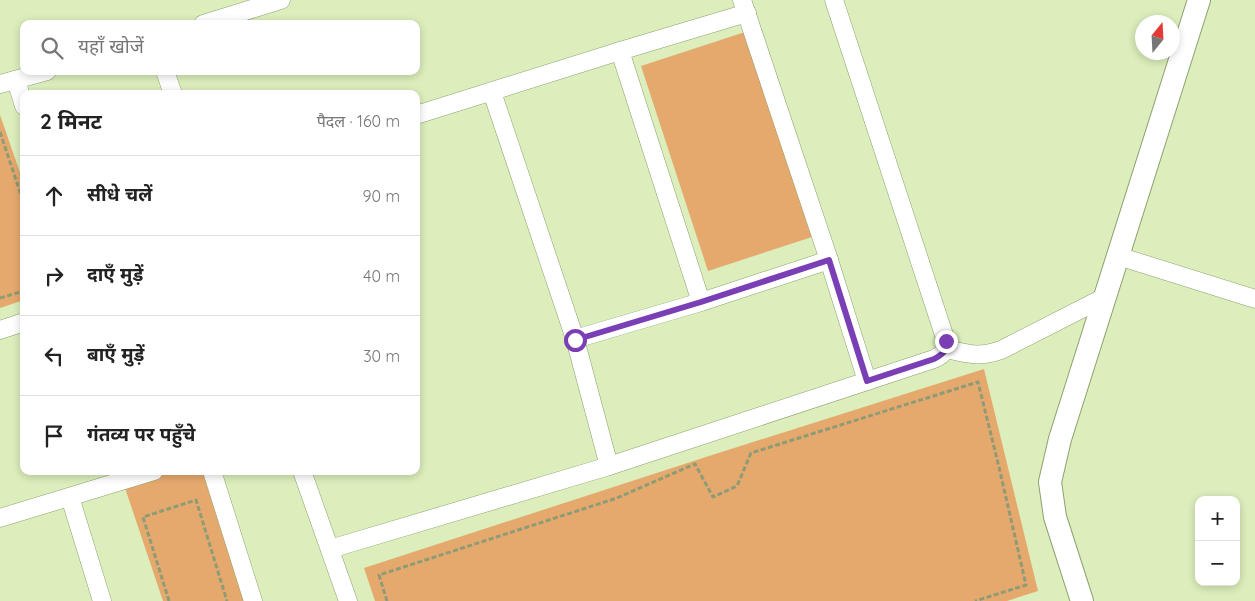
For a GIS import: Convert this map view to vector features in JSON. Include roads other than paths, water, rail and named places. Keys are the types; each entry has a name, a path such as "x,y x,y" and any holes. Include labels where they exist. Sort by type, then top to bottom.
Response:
{"street":[{"path":"217,20 281,0"},
{"path":"330,549 609,466 934,359 942,354 946,349 946,341 834,0"},
{"path":"1082,601 1055,517 1050,482 1060,439 1199,0"},
{"path":"420,114 620,51 745,6 867,381"},
{"path":"620,51 701,302"},
{"path":"20,100 8,82 33,75"},
{"path":"166,75 172,90"},
{"path":"492,92 575,340 609,466"},
{"path":"1118,256 1255,300"},
{"path":"575,340 701,302 829,260"},
{"path":"946,349 972,355 988,355 1105,296"},
{"path":"0,330 20,323"},
{"path":"0,518 138,475"},
{"path":"213,475 253,601"},
{"path":"303,475 348,601"},
{"path":"70,497 102,601"}]}
